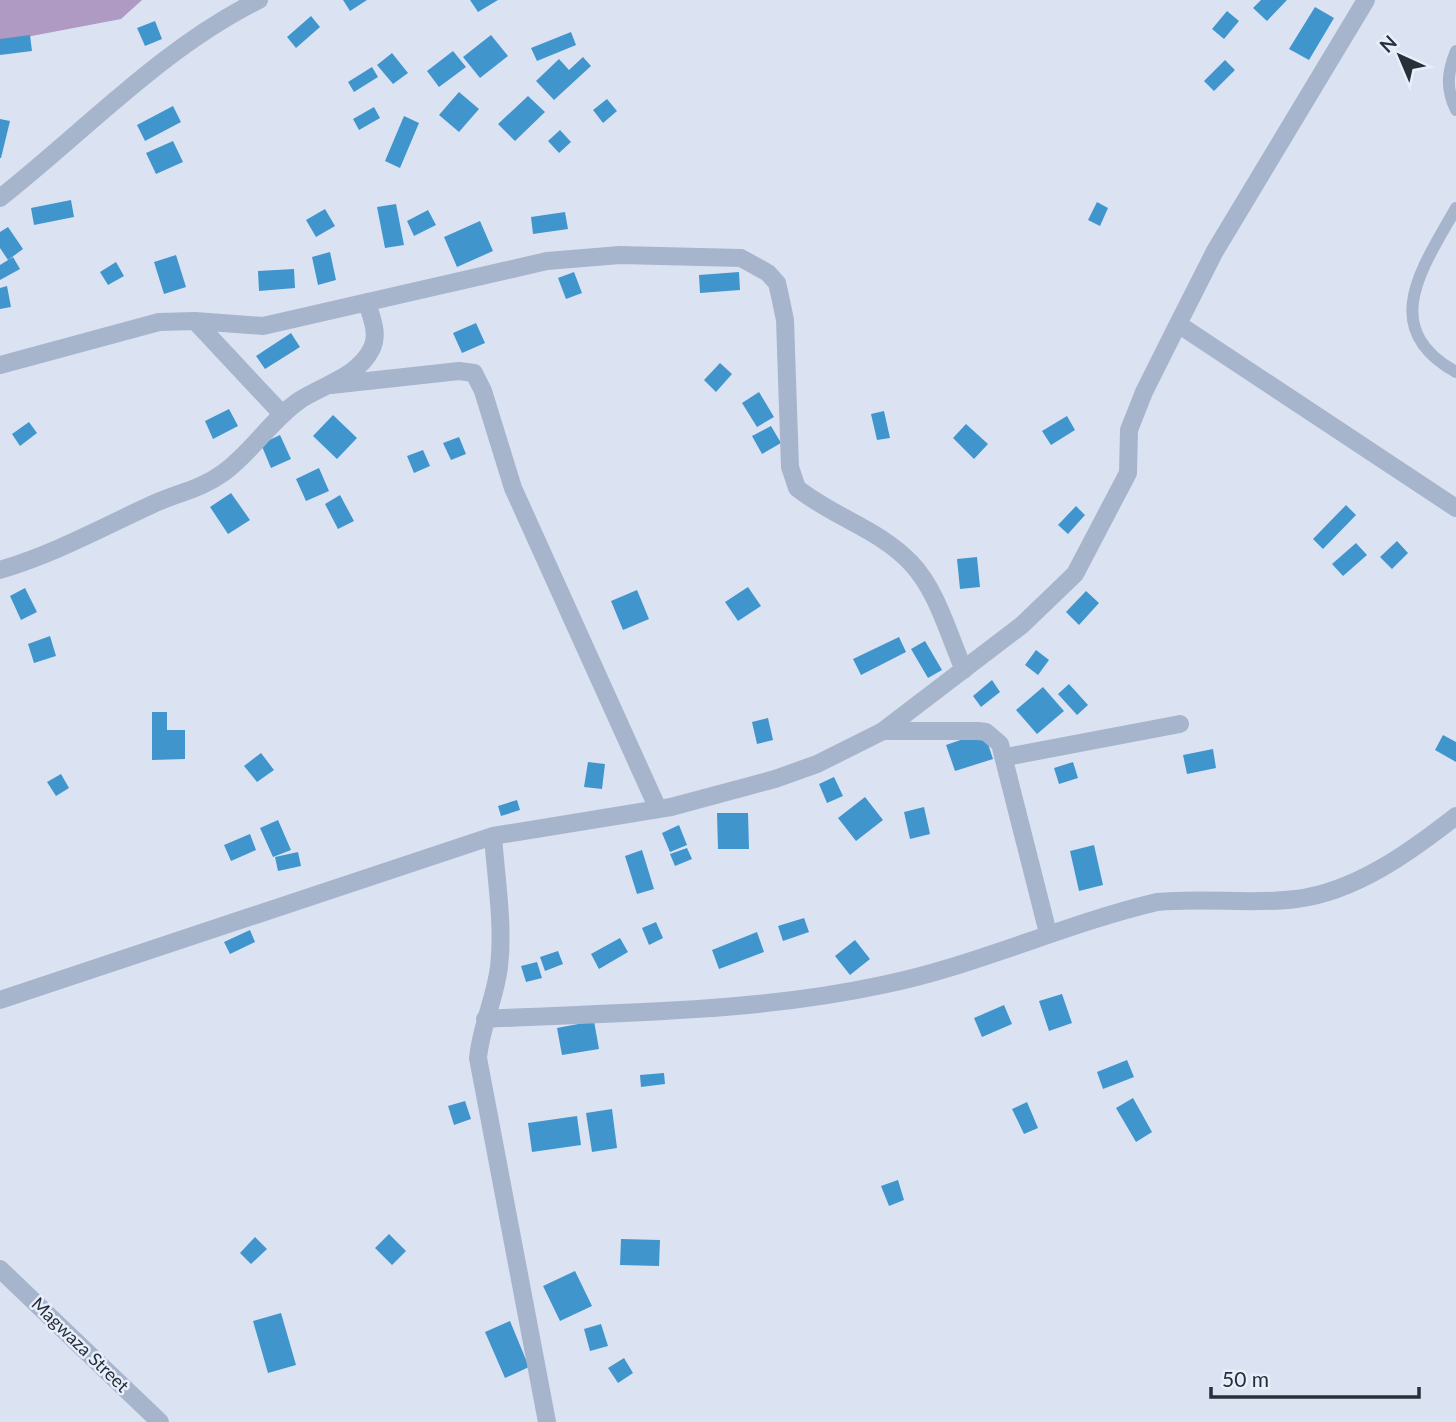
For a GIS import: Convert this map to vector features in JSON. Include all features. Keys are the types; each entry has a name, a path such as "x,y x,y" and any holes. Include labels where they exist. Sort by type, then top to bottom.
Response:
{"street":[{"path":"0,198 178,50 215,24 259,0"},
{"path":"0,1000 493,836 658,809 775,779 817,764 883,731 1045,605 1075,574 1128,473 1129,430 1144,392 1215,251 1366,0"},
{"path":"0,365 159,322 195,321 262,326 547,261 578,257 741,258 757,264 777,283 785,320 792,478 805,495 884,541 913,564 925,582 964,670"},
{"path":"0,570 48,556 153,504 199,489 226,472 282,414 356,368 373,345 376,331 367,302"},
{"path":"195,321 282,414"},
{"path":"1178,324 1456,508"},
{"path":"331,385 459,371 474,373 483,391 513,488 658,809"},
{"path":"1006,757 1180,724"},
{"path":"883,731 986,732 1000,744 1006,757 1048,933"},
{"path":"485,1018 718,1007 814,999 930,973 1048,933 1157,902 1188,899 1296,899 1329,892 1365,876 1409,850 1456,816"},
{"path":"493,836 500,949 494,994 485,1018 478,1058 547,1422"},
{"name":"Magwaza Street","path":"0,1269 160,1422"}],"lane":[{"path":"1456,51 1447,80 1449,96 1456,110"},
{"path":"1456,208 1425,262 1412,298 1413,325 1422,348 1456,372"}],"shaded area":[{"path":"0,0 142,0 121,19 0,42"}],"building":[{"path":"343,0 367,0 350,11"},
{"path":"470,0 498,0 478,12"},
{"path":"1261,0 1287,0 1267,21 1253,8"},
{"path":"1315,7 1334,18 1309,60 1289,49"},
{"path":"1227,11 1239,21 1224,39 1212,29"},
{"path":"311,16 320,27 296,48 287,37"},
{"path":"155,21 162,39 145,46 137,28"},
{"path":"571,32 576,45 537,61 531,48"},
{"path":"30,35 32,51 0,55 0,39"},
{"path":"491,35 508,56 480,78 463,57"},
{"path":"453,51 466,67 439,87 427,71"},
{"path":"392,53 408,73 393,84 377,65"},
{"path":"583,57 591,66 554,100 536,81 559,59 569,70"},
{"path":"1225,60 1235,70 1214,91 1204,81"},
{"path":"372,67 378,77 354,92 348,82"},
{"path":"459,92 479,109 459,132 439,115"},
{"path":"528,96 545,112 515,141 498,124"},
{"path":"607,99 617,111 603,123 593,110"},
{"path":"173,106 181,122 145,141 137,125"},
{"path":"374,107 380,118 359,130 353,119"},
{"path":"404,116 419,123 400,168 385,161"},
{"path":"0,119 10,121 1,158 0,158"},
{"path":"560,130 571,142 559,153 548,141"},
{"path":"173,141 183,162 156,174 146,153"},
{"path":"71,200 74,217 34,225 31,208"},
{"path":"1097,202 1108,208 1100,226 1088,220"},
{"path":"396,204 404,245 385,248 377,207"},
{"path":"325,209 335,226 316,237 306,220"},
{"path":"428,210 436,225 414,236 407,221"},
{"path":"565,212 568,229 533,234 531,217"},
{"path":"480,221 493,251 457,267 444,237"},
{"path":"8,227 23,249 8,260 0,248 0,232"},
{"path":"330,252 336,280 318,285 312,257"},
{"path":"176,255 186,287 164,294 154,262"},
{"path":"13,257 20,269 0,280 0,265"},
{"path":"116,262 124,276 108,285 100,272"},
{"path":"294,269 295,288 259,291 258,271"},
{"path":"574,272 582,293 566,299 558,278"},
{"path":"739,272 740,290 700,293 699,275"},
{"path":"7,286 11,307 0,309 0,288"},
{"path":"476,323 485,343 462,353 453,333"},
{"path":"291,333 300,347 265,369 256,356"},
{"path":"720,363 732,374 716,392 704,380"},
{"path":"759,392 774,417 757,427 742,403"},
{"path":"229,409 238,426 213,439 205,421"},
{"path":"884,411 890,438 877,440 871,414"},
{"path":"333,415 357,438 337,459 313,436"},
{"path":"1067,416 1075,430 1051,445 1042,431"},
{"path":"29,422 37,433 20,446 12,434"},
{"path":"966,424 988,444 974,459 953,438"},
{"path":"771,426 781,443 762,454 752,436"},
{"path":"280,435 291,459 271,468 261,444"},
{"path":"459,437 466,454 451,460 443,443"},
{"path":"423,450 430,466 414,473 407,456"},
{"path":"319,468 329,491 306,501 296,479"},
{"path":"231,493 250,520 228,534 210,507"},
{"path":"340,495 354,521 338,529 325,504"},
{"path":"1346,505 1356,515 1323,549 1313,539"},
{"path":"1076,506 1085,515 1068,534 1058,525"},
{"path":"1397,541 1408,553 1392,569 1380,557"},
{"path":"1356,543 1367,555 1343,576 1332,564"},
{"path":"977,557 980,587 960,589 957,559"},
{"path":"748,587 761,606 738,621 725,602"},
{"path":"25,588 37,612 21,620 10,596"},
{"path":"637,590 649,619 623,630 611,601"},
{"path":"1086,591 1099,603 1079,625 1066,612"},
{"path":"50,636 56,656 34,663 28,644"},
{"path":"899,637 906,652 861,675 853,659"},
{"path":"925,641 942,670 928,678 911,649"},
{"path":"1036,650 1049,660 1038,675 1025,665"},
{"path":"992,680 1000,692 981,707 973,696"},
{"path":"1069,684 1088,705 1077,715 1058,694"},
{"path":"1043,687 1064,711 1037,734 1016,710"},
{"path":"152,712 167,712 167,730 185,730 185,759 152,760"},
{"path":"768,718 773,740 757,744 752,722"},
{"path":"984,732 993,759 955,771 946,745"},
{"path":"1443,735 1456,742 1456,762 1435,750"},
{"path":"1213,749 1216,768 1187,774 1183,755"},
{"path":"261,753 274,770 257,782 244,766"},
{"path":"588,762 605,764 602,789 584,787"},
{"path":"1073,762 1078,778 1059,784 1054,768"},
{"path":"61,774 69,788 56,796 47,782"},
{"path":"834,777 843,796 827,803 819,784"},
{"path":"865,797 883,820 856,841 838,818"},
{"path":"517,800 520,810 501,816 498,806"},
{"path":"924,807 930,834 910,839 904,812"},
{"path":"717,813 748,813 749,849 718,849"},
{"path":"278,820 291,850 273,857 260,828"},
{"path":"679,825 687,845 670,852 662,833"},
{"path":"250,834 256,850 231,861 224,845"},
{"path":"1094,845 1103,885 1079,891 1070,851"},
{"path":"687,848 692,859 675,866 670,854"},
{"path":"642,850 654,889 637,894 625,856"},
{"path":"298,852 301,866 278,871 275,857"},
{"path":"804,918 809,932 783,941 778,926"},
{"path":"656,922 663,938 649,945 642,928"},
{"path":"250,930 255,942 230,954 224,942"},
{"path":"757,932 764,952 719,969 712,950"},
{"path":"620,938 628,952 599,969 591,954"},
{"path":"855,940 870,959 850,975 835,956"},
{"path":"558,951 563,964 545,971 540,957"},
{"path":"537,962 542,978 526,982 521,966"},
{"path":"1062,994 1072,1023 1049,1031 1039,1001"},
{"path":"1004,1005 1012,1024 982,1037 974,1018"},
{"path":"594,1021 599,1049 562,1055 557,1028"},
{"path":"1127,1060 1134,1077 1103,1089 1097,1072"},
{"path":"664,1073 665,1084 641,1087 640,1075"},
{"path":"1133,1098 1152,1132 1136,1142 1116,1108"},
{"path":"465,1101 471,1119 454,1125 448,1106"},
{"path":"1027,1102 1038,1128 1024,1134 1012,1109"},
{"path":"612,1109 617,1148 592,1152 586,1113"},
{"path":"577,1116 581,1145 532,1152 528,1123"},
{"path":"898,1180 904,1200 889,1206 881,1186"},
{"path":"389,1234 406,1251 392,1265 375,1248"},
{"path":"255,1237 267,1249 251,1264 240,1253"},
{"path":"621,1239 660,1240 659,1266 620,1265"},
{"path":"575,1271 592,1306 560,1321 543,1286"},
{"path":"281,1313 296,1365 268,1373 253,1321"},
{"path":"510,1321 529,1367 505,1378 485,1332"},
{"path":"601,1324 608,1346 590,1351 584,1329"},
{"path":"624,1358 633,1373 618,1383 608,1368"}]}
